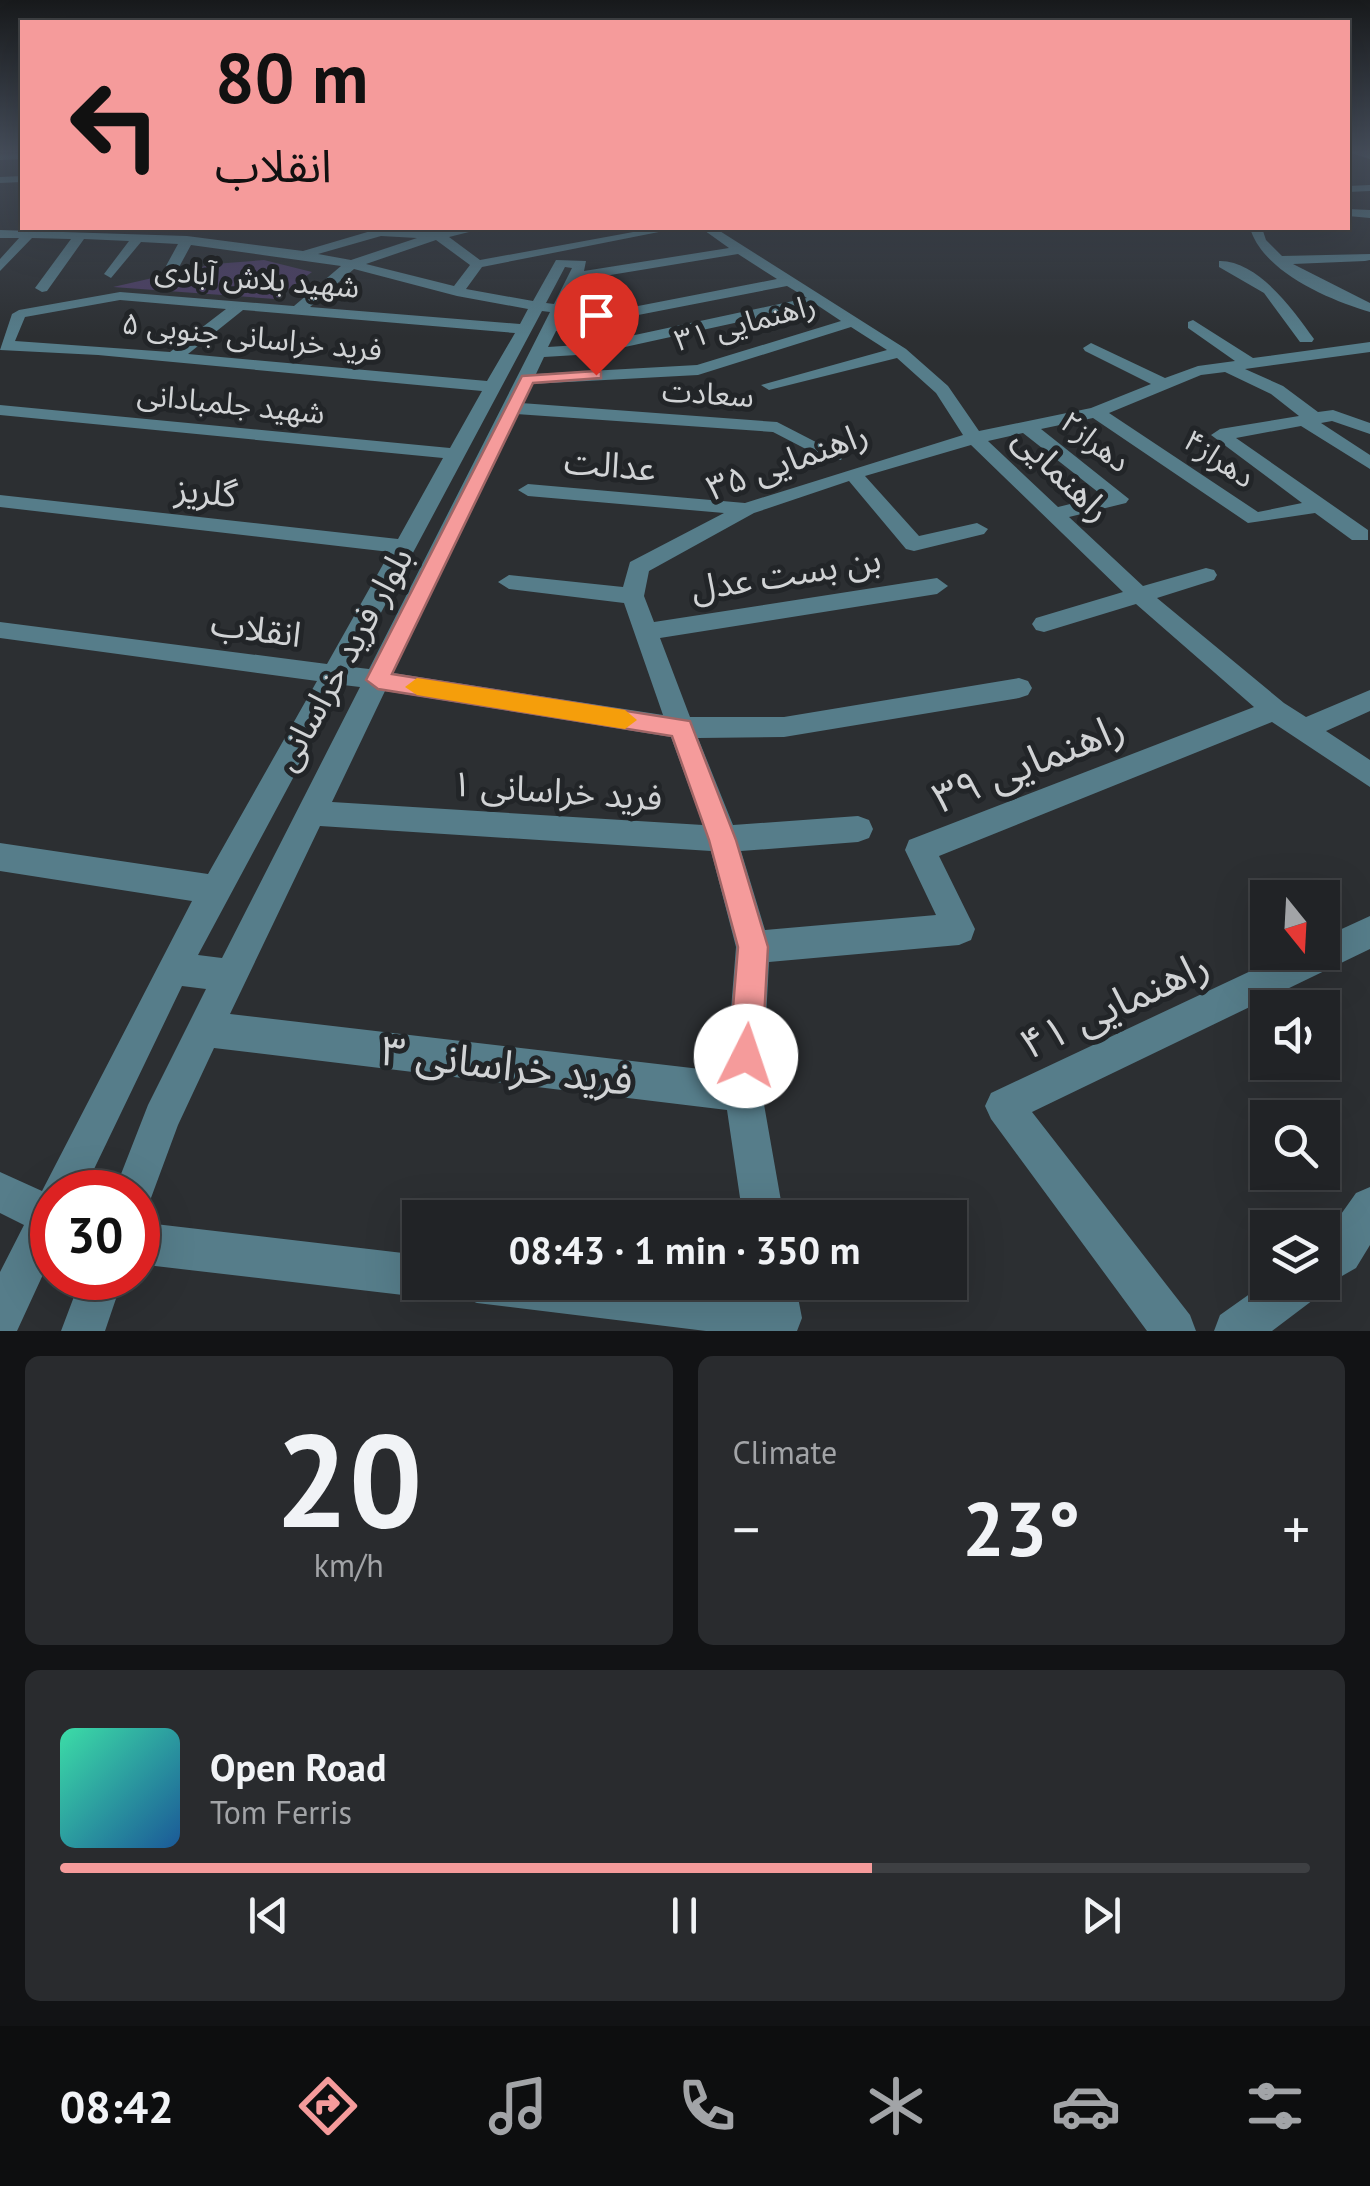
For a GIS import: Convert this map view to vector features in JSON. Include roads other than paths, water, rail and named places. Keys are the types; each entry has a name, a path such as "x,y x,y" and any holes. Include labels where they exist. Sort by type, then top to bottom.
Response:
{"street":[{"path":"1350,214 1370,214"},
{"path":"1350,214 1370,226"},
{"path":"299,310 352,264 469,230"},
{"name":"بلوار فرید خراسانی","path":"73,1170 172,968 492,388 544,318 577,262 588,230"},
{"path":"577,262 667,230"},
{"name":"راهنمایی","path":"710,230 900,352 942,390 974,438 1138,594 1275,710 1370,775"},
{"path":"1256,230 1256,238 1276,260 1370,308"},
{"path":"301,254 381,232 438,236 477,264 577,262 738,250"},
{"path":"0,234 147,234 301,254 352,264 544,318 597,322 790,281"},
{"path":"0,268 30,234"},
{"path":"111,274 147,234"},
{"path":"42,288 80,236"},
{"path":"173,266 187,240"},
{"path":"1276,260 1365,256"},
{"path":"457,292 477,264"},
{"path":"1224,264 1269,290 1306,340"},
{"path":"1269,290 1321,284"},
{"name":"شهید بلاش آبادی","path":"3,344 19,314 120,296 299,310 544,318"},
{"path":"540,352 593,350 819,300"},
{"path":"172,359 239,306"},
{"name":"بلوار فرید خراسانی","path":"142,1170 161,1118 528,379 540,352 544,318"},
{"name":"راهنمایی ۳۱","path":"528,379 698,370 856,321"},
{"path":"1193,324 1249,364"},
{"name":"فرید خراسانی جنوبی ۵","path":"3,344 492,388"},
{"path":"1091,348 1168,386"},
{"name":"راهنمایی ۳۵","path":"633,596 638,567 747,509 974,438 1096,412 1198,372 1370,348"},
{"path":"769,385 900,352"},
{"path":"1228,367 1277,390 1370,464"},
{"name":"سعادت","path":"512,408 777,426 834,456"},
{"name":"شهید جلمبادانی","path":"0,410 456,454"},
{"name":"دهراز۴","path":"1096,412 1254,519 1317,506"},
{"path":"1360,535 1220,435 1337,416 1370,429"},
{"name":"دهراز۲","path":"1027,427 1119,499 1053,514"},
{"path":"853,474 914,544 976,529"},
{"name":"عدالت","path":"528,490 747,509"},
{"name":"گلریز","path":"0,501 404,547"},
{"path":"1044,624 1206,575"},
{"path":"509,582 633,596 722,840 753,947 743,1093 761,1200"},
{"name":"بن بست عدل","path":"646,632 937,586"},
{"name":"انقلاب","path":"0,630 378,680 681,728 784,727 1019,688"},
{"path":"1304,730 1370,700"},
{"name":"راهنمایی ۳۹","path":"753,947 959,929 920,850 1275,710"},
{"name":"فرید خراسانی ۱","path":"312,813 722,840 858,829"},
{"path":"0,857 215,890"},
{"name":"راهنمایی ۴۱","path":"1174,1331 1004,1106 1370,932"},
{"path":"172,968 231,976"},
{"name":"فرید خراسانی ۳","path":"205,1029 743,1093"},
{"path":"0,1192 30,1200"},
{"path":"1340,1254 1370,1207"},
{"path":"160,1246 402,1274"},
{"name":"بلوار فرید خراسانی","path":"0,1318 30,1257"},
{"path":"83,1331 94,1300"},
{"path":"674,1300 784,1310"},
{"path":"1236,1331 1278,1300"}]}
